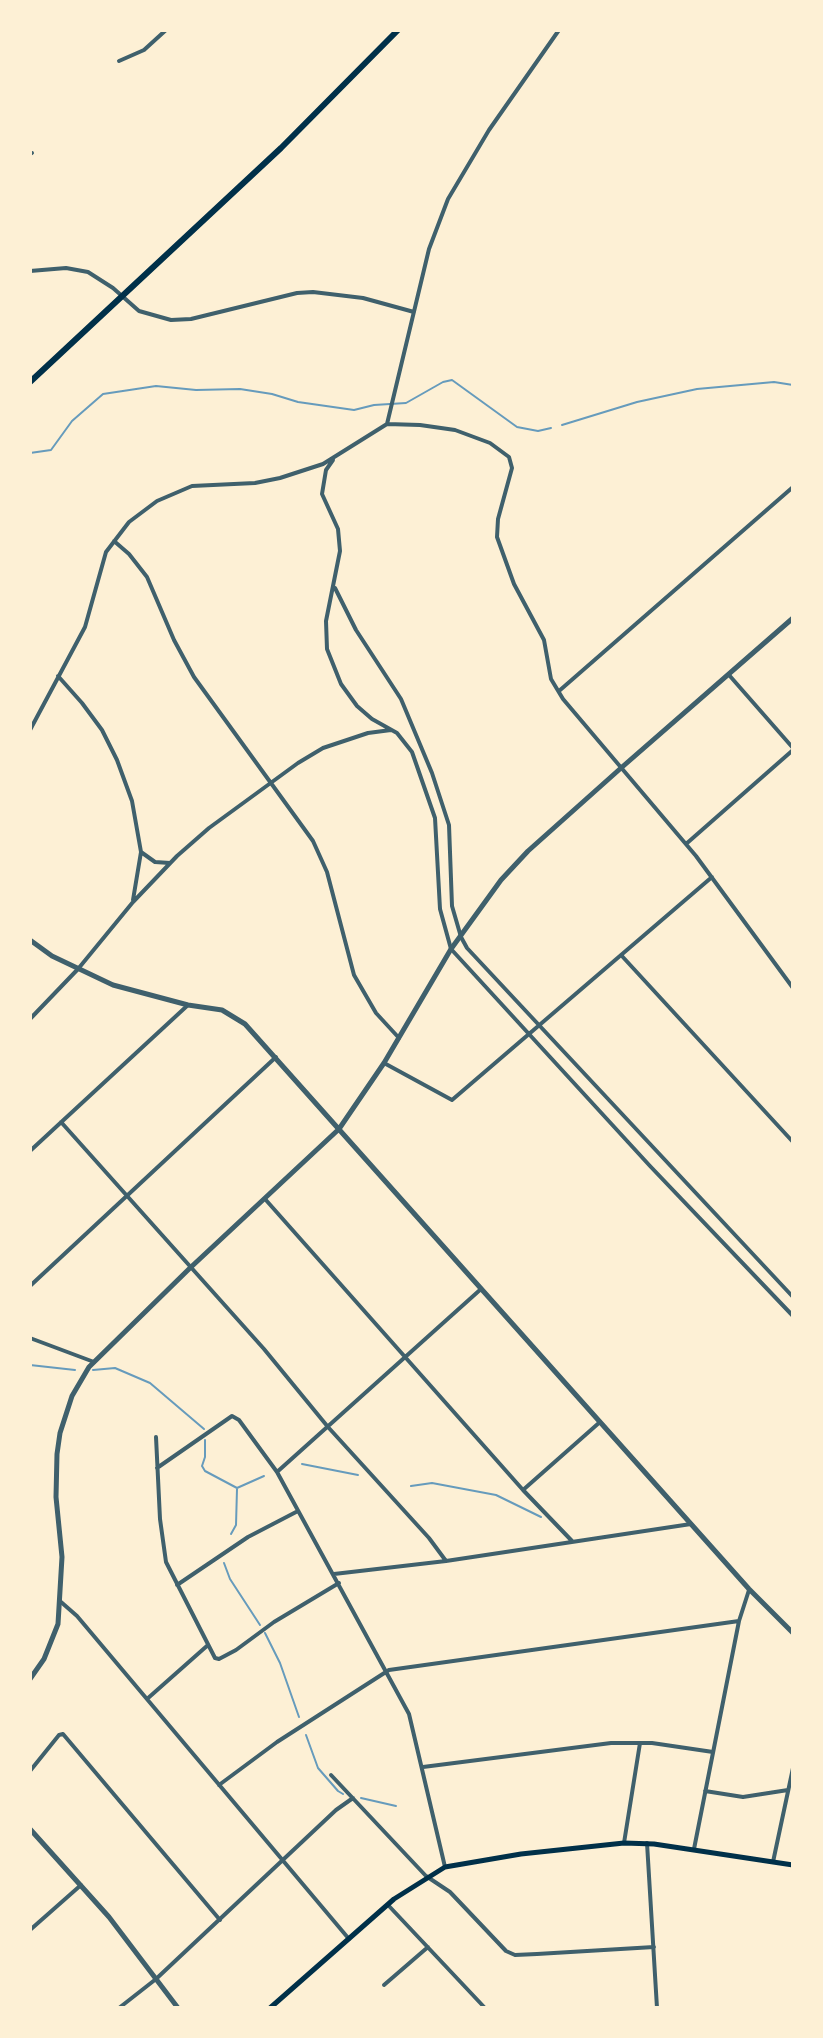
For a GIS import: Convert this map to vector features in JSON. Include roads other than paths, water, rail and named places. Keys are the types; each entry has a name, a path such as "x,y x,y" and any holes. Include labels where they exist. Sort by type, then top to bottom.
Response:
{"main road":[{"path":"30,382 281,148 398,30"},
{"path":"270,2008 387,1904 426,1876 445,1867 521,1854 624,1843 694,1849 793,1865"}],"street":[{"path":"119,61 144,50 166,30"},
{"path":"387,424 429,249 448,199 489,130 559,30"},
{"path":"30,271 66,268 88,272 141,312 171,320 191,319 297,293 313,292 363,298 414,312"},
{"path":"30,730 85,627 106,552 129,522 144,509 179,490 206,484 255,483 333,460 387,424 455,430 490,443 509,457 512,468 498,519 497,537 514,584 544,640 551,679 712,877 793,988"},
{"path":"333,460 326,470 322,494 338,529 340,551 325,632 327,649 341,684 357,706 403,739 412,752 435,818 440,909 451,949 793,1316"},
{"path":"559,691 793,487"},
{"path":"114,540 147,577 194,677 313,841 323,860 348,959 359,988 399,1038"},
{"path":"334,586 356,630 401,699 422,747 449,825 451,891 461,937 467,948 793,1297"},
{"path":"30,1679 53,1641 61,1602 62,1557 56,1497 60,1433 72,1396 94,1362 339,1129 384,1063 451,949 501,880 528,851 793,618"},
{"path":"58,675 93,716 110,745 132,801 141,852 133,902"},
{"path":"686,844 793,749 729,675"},
{"path":"30,1019 78,969 133,902 209,828 270,782 323,748 368,733 391,730"},
{"path":"412,752 422,747"},
{"path":"30,834 30,865"},
{"path":"141,852 155,862 170,863"},
{"path":"384,1063 452,1100 712,877"},
{"path":"30,940 52,956 126,989 188,1005 212,1007 233,1015 245,1024 749,1589 793,1633"},
{"path":"621,955 793,1142"},
{"path":"30,1151 188,1005"},
{"path":"30,1286 276,1057"},
{"path":"61,1122 264,1349 446,1561"},
{"path":"265,1199 572,1541"},
{"path":"277,1472 482,1288"},
{"path":"30,1338 94,1362"},
{"path":"157,1468 230,1416 235,1416 277,1472 414,1725 445,1867"},
{"path":"523,1490 600,1422"},
{"path":"156,1437 164,1549 177,1585 215,1658 227,1655 339,1583"},
{"path":"177,1585 248,1537 298,1511"},
{"path":"334,1574 446,1561 691,1524"},
{"path":"694,1849 739,1621 749,1589"},
{"path":"61,1602 77,1616 349,1939"},
{"path":"219,1785 277,1742 387,1672 739,1621"},
{"path":"147,1699 208,1645"},
{"path":"30,1771 63,1734 220,1920"},
{"path":"423,1767 587,1745 640,1743 713,1752"},
{"path":"624,1843 640,1743"},
{"path":"773,1862 793,1768"},
{"path":"331,1775 426,1876 450,1892 506,1951 515,1955 654,1947"},
{"path":"705,1791 743,1797 788,1790"},
{"path":"119,2008 156,1979 353,1798"},
{"path":"30,1829 81,1885 178,2008"},
{"path":"647,1843 657,2008"},
{"path":"30,1930 81,1885"},
{"path":"387,1904 485,2008"},
{"path":"384,1985 428,1947"}],"waterway":[{"path":"30,453 51,450 72,421 103,394 156,386 196,390 240,389 354,410 406,403 452,380 517,427 538,431 551,428"},
{"path":"562,425 637,402 697,389 774,382 793,385"},
{"path":"30,1365 75,1370"},
{"path":"93,1370 115,1368 150,1383 204,1429"},
{"path":"205,1440 202,1466 205,1471 237,1488 264,1476"},
{"path":"302,1464 358,1475"},
{"path":"411,1486 432,1483 496,1495 541,1517"},
{"path":"231,1534 236,1525 237,1489"},
{"path":"224,1563 230,1579 260,1625"},
{"path":"265,1633 280,1663 299,1717"},
{"path":"306,1735 318,1768 343,1794"},
{"path":"361,1798 396,1806"}]}
